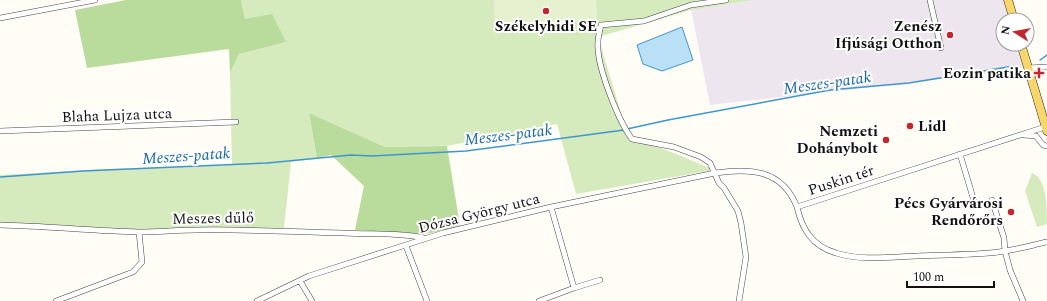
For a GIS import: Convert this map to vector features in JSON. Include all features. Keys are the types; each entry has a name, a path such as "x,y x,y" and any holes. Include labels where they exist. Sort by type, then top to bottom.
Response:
{"main road":[{"path":"1008,0 1012,12"},
{"path":"1023,52 1046,129"}],"street":[{"path":"0,18 95,0"},
{"path":"726,0 691,5 644,21 601,25 597,48 600,67 626,130 632,139 674,147 701,157 710,163 719,183 724,188 738,211 746,257 739,301"},
{"path":"930,0 941,48"},
{"path":"1028,68 1047,67"},
{"name":"Blaha Lujza utca","path":"0,131 236,122"},
{"name":"Puskin tér","path":"1046,129 1019,135 797,207 800,221 807,234 824,247 835,253 854,256 886,257 1005,251 1047,242"},
{"name":"Puskin tér","path":"1019,135 1036,136 1043,145 1047,146"},
{"path":"960,154 974,201"},
{"name":"Dózsa György utca","path":"256,301 300,281 406,246 425,238 551,207 715,173 732,171 765,174 784,185 792,193 797,207"},
{"path":"992,200 1004,238 1005,251 1023,301"},
{"path":"551,207 574,288"},
{"name":"Meszes dűlő","path":"0,225 56,226 139,232 274,230 344,234 379,233 406,234 425,238"},
{"path":"56,301 133,272 142,262 139,232"},
{"path":"406,246 427,301"},
{"path":"539,301 600,280"},
{"path":"300,281 312,301"}],"shaded area":[{"path":"754,0 1004,0 1008,12 995,12 995,52 1020,52 1024,66 1012,71 710,105 691,10"}],"green space":[{"path":"126,0 241,0 245,19 272,14 286,42 239,54 230,73 229,49 87,68 75,10"},
{"path":"241,0 754,0 691,10 598,37 628,136 714,170 576,194 557,124 447,146 385,147 309,113 317,158 291,162 284,228 139,232 0,226 0,175 105,169 232,165 230,73 239,54 286,42 245,19"},
{"name":"Székelyhidi SE","path":"494,0 596,0 597,21 495,26"},
{"path":"309,113 385,147 447,146 460,226 426,234 355,230 364,186 331,155 317,158"},
{"path":"1032,173 1041,181 1046,202 1047,224 1037,227 1025,191"}],"water":[{"path":"682,27 693,60 662,71 643,64 637,45"}],"waterway":[{"name":"Meszes-patak","path":"1040,60 1047,55"},
{"name":"Meszes-patak","path":"627,129 830,90 909,83 1014,66"},
{"name":"Meszes-patak","path":"0,177 83,171 267,163 351,155 372,156 466,151 624,130"}],"place":[{"name":"Székelyhidi SE","path":"546,11"},
{"name":"Zenész Ifjúsági Otthon","path":"950,35"},
{"name":"Eozin patika","path":"1039,73"},
{"name":"Lidl","path":"910,126"},
{"name":"Nemzeti Dohánybolt","path":"886,140"},
{"name":"Pécs Gyárvárosi Rendőrőrs","path":"1011,212"}]}
